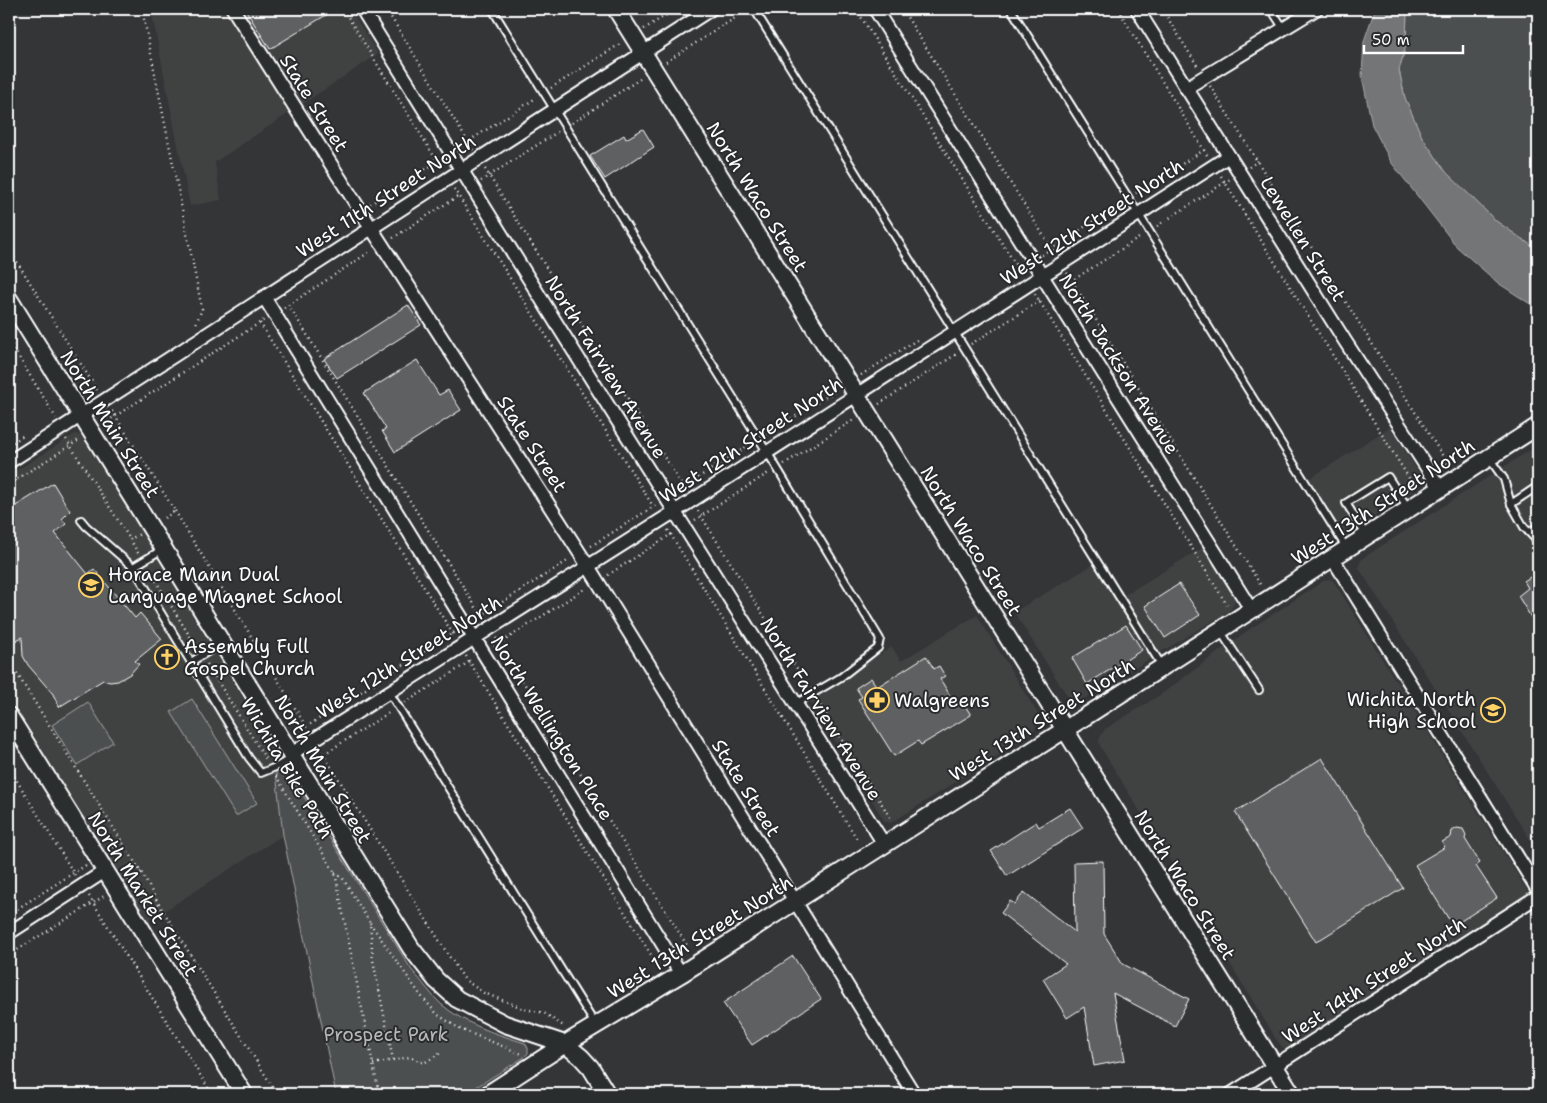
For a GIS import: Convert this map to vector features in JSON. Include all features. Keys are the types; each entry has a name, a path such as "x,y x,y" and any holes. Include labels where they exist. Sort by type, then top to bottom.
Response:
{"street":[{"name":"State Street","path":"233,9 363,216 598,581 794,902"},
{"name":"North Fairview Avenue","path":"362,9 674,512 884,844"},
{"name":"North Waco Street","path":"616,9 1292,1094"},
{"name":"West 11th Street North","path":"9,462 61,429 78,410 106,400 711,9"},
{"name":"North Jackson Avenue","path":"876,9 1252,611"},
{"name":"Lewellen Street","path":"1137,9 1345,341 1440,488"},
{"path":"1186,88 1316,9"},
{"name":"West 12th Street North","path":"292,756 314,739 662,520 1229,156"},
{"name":"North Wellington Place","path":"264,297 681,974"},
{"name":"North Main Street","path":"9,299 410,948 436,980 457,999 505,1024 564,1044"},
{"name":"West 13th Street North","path":"488,1094 564,1044 681,974 1065,730 1538,426"},
{"path":"1333,559 1538,890"},
{"name":"North Market Street","path":"9,716 244,1094"},
{"path":"9,933 82,886 101,865"},
{"name":"West 14th Street North","path":"1231,1094 1538,896"},
{"path":"794,902 914,1094"},
{"path":"564,1044 581,1057 591,1068 608,1094"}],"lane":[{"path":"492,9 777,468 880,639 878,648 841,676 796,704"},
{"path":"754,9 1163,667"},
{"path":"1011,9 1347,550"},
{"path":"1271,9 1284,29"},
{"path":"1489,457 1504,479 1510,504 1538,542"},
{"path":"1367,537 1346,503 1388,477 1409,509"},
{"path":"1510,504 1538,486"},
{"path":"81,520 134,567 249,758 261,773 292,756"},
{"path":"1529,532 1538,527"},
{"path":"134,567 164,548"},
{"path":"1220,631 1259,690"},
{"path":"191,662 223,643"},
{"path":"389,692 596,1026"}],"path":[{"path":"142,9 202,309"},
{"path":"343,9 662,520 857,839"},
{"path":"386,9 890,817"},
{"path":"363,216 369,205 676,9"},
{"path":"856,9 1040,301 1227,605"},
{"path":"902,9 1260,584"},
{"path":"1118,9 1414,486"},
{"path":"1162,9 1449,466"},
{"path":"324,754 965,349 1258,161"},
{"path":"9,249 97,390 106,400 314,739 465,980 484,993 524,1009 544,1013 565,1027"},
{"path":"189,331 202,322"},
{"name":"Wichita Bike Path","path":"9,341 55,416 69,446 144,561 335,873 379,1094"},
{"path":"48,421 55,416 78,410 97,390"},
{"path":"9,445 24,435"},
{"path":"130,539 175,511"},
{"path":"9,661 277,1094"},
{"path":"9,768 212,1094"},
{"path":"9,914 74,873 101,865 122,842"},
{"path":"9,956 141,872"},
{"path":"335,873 342,877 370,923 373,960 393,1060"},
{"path":"373,1064 410,1057 424,1063 442,1052"}],"shaded area":[{"path":"151,9 350,9 378,54 215,162 221,200 190,206"},
{"path":"1375,9 1407,9 1406,45 1399,70 1405,98 1422,137 1446,172 1496,221 1538,250 1538,309 1498,283 1457,247 1391,162 1372,125 1362,76 1364,41"},
{"path":"1390,427 1420,475 1420,482 1417,488 1410,493 1343,535 1309,479"},
{"name":"Horace Mann Dual Language Magnet School","path":"75,434 80,435 86,441 273,747 283,835 147,922 9,695 9,475"},
{"name":"Wichita North High School","path":"1538,445 1538,852 1359,568 1363,558"},
{"path":"1205,546 1235,593 1234,604 1229,611 1082,700 1074,702 1068,697 1014,612 1101,560 1123,596"},
{"path":"1331,579 1528,892 1528,896 1288,1049 1283,1048 1278,1042 1221,949 1218,938 1100,746 1099,741 1105,729 1160,695 1247,631 1325,580"},
{"path":"977,615 1039,716 1038,724 1033,732 1024,739 891,823 885,822 809,699 892,647 901,661"}],"green space":[{"path":"1407,9 1538,9 1538,250 1496,221 1446,172 1422,137 1405,98 1399,70 1406,45"},
{"path":"192,699 257,803 236,816 171,712"},
{"path":"88,702 113,742 77,765 52,725"},
{"name":"Prospect Park","path":"273,747 411,969 437,1000 450,1011 481,1028 525,1043 528,1053 523,1058 465,1094 336,1094 283,835"}],"building":[{"path":"245,9 336,9 270,49"},
{"path":"643,129 654,147 605,179 590,156 624,135 626,139"},
{"path":"408,305 421,325 337,378 324,359"},
{"path":"417,360 439,395 448,390 461,410 395,452 382,431 386,429 364,393"},
{"name":"Horace Mann Dual Language Magnet School","path":"53,483 70,511 62,519 66,524 55,533 88,574 94,569 135,618 140,613 162,639 135,661 139,664 130,674 118,681 110,682 103,680 59,707 53,694 28,665 23,656 22,637 15,641 9,631 9,510"},
{"path":"1538,572 1538,629 1518,596 1528,588 1524,581"},
{"path":"1179,584 1200,615 1165,638 1145,606"},
{"path":"1126,625 1142,650 1087,684 1072,658"},
{"name":"Walgreens","path":"926,656 934,669 939,666 945,676 940,679 956,705 962,701 971,715 921,745 918,741 894,756 858,699 862,697 856,688 871,678 877,687"},
{"path":"1322,758 1403,888 1316,942 1235,812"},
{"path":"1070,808 1083,828 1007,876 991,851 1036,822 1039,827"},
{"path":"1457,828 1463,829 1466,835 1465,839 1480,863 1476,866 1497,898 1453,926 1415,865 1445,847 1442,842 1451,837 1452,831"},
{"path":"1103,861 1104,934 1123,964 1189,999 1175,1026 1113,993 1125,1060 1094,1066 1084,1007 1067,1018 1043,979 1066,964 1001,913 1010,901 1015,904 1024,892 1075,932 1074,862"},
{"path":"793,956 821,999 752,1045 723,1003"}],"place":[{"name":"Horace Mann Dual Language Magnet School","path":"91,585"},
{"name":"Assembly Full Gospel Church","path":"167,657"},
{"name":"Walgreens","path":"877,700"},
{"name":"Wichita North High School","path":"1493,710"}]}
